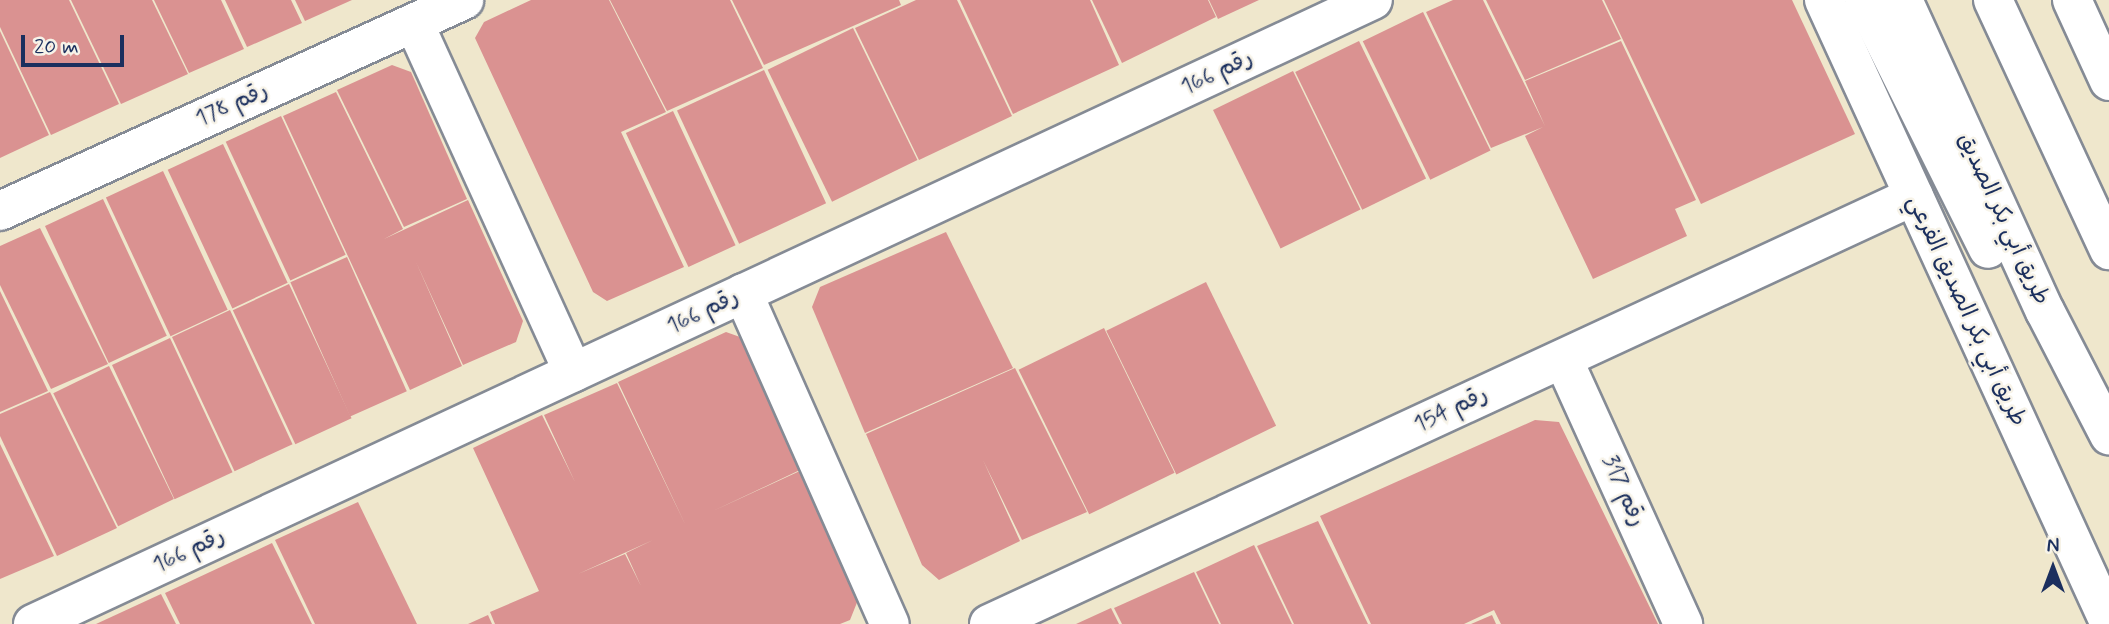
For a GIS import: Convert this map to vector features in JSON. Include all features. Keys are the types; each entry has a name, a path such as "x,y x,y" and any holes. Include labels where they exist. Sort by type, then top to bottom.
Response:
{"street":[{"name":"رقم 178","path":"0,211 464,0"},
{"name":"رقم 166","path":"33,624 1373,0"},
{"name":"طريق أبي بكر الصديق الفرعي","path":"1824,0 2109,622"},
{"path":"1864,0 1988,248 2045,311"},
{"name":"طريق أبي بكر الصديق","path":"1903,0 2045,311 2109,435"},
{"path":"1993,0 2109,250"},
{"path":"2072,0 2109,81"},
{"path":"414,23 573,372"},
{"name":"رقم 154","path":"989,624 1914,196"},
{"path":"743,293 890,624"},
{"name":"رقم 317","path":"1563,359 1683,624"}],"building":[{"path":"0,0 69,0 119,104 51,135 0,27"},
{"path":"71,0 152,0 188,74 121,104"},
{"path":"154,0 221,0 244,49 189,73"},
{"path":"225,0 291,0 302,23 247,47"},
{"path":"295,0 352,0 305,21"},
{"path":"531,0 609,0 666,112 621,132 684,267 607,301 593,292 475,38 484,22"},
{"path":"610,0 730,0 763,68 667,111"},
{"path":"732,0 899,0 901,5 764,65"},
{"path":"916,0 957,0 1012,116 919,160 855,28"},
{"path":"960,0 1090,0 1119,65 1013,114"},
{"path":"1092,0 1208,0 1216,17 1122,63"},
{"path":"1209,0 1259,0 1218,19"},
{"path":"1453,0 1483,0 1545,126 1525,81 1621,41 1696,200 1675,209 1687,236 1593,279 1525,136 1543,127 1491,148 1426,12"},
{"path":"1486,0 1602,0 1621,39 1525,80"},
{"path":"1604,0 1792,0 1855,134 1701,204"},
{"path":"1423,12 1491,150 1430,180 1363,41"},
{"path":"853,28 917,160 832,202 768,70"},
{"path":"0,31 49,135 0,158"},
{"path":"1359,41 1426,179 1362,210 1295,72"},
{"path":"392,65 411,72 467,199 404,227 337,90"},
{"path":"764,70 826,203 739,244 677,111"},
{"path":"1293,71 1361,209 1281,248 1213,110"},
{"path":"336,92 403,229 384,239 468,200 523,321 516,342 463,365 416,262 462,366 410,390 283,116"},
{"path":"673,111 736,245 688,267 626,133"},
{"path":"281,116 346,255 290,280 226,142"},
{"path":"223,144 288,283 232,308 168,170"},
{"path":"163,171 228,310 171,336 106,198"},
{"path":"103,199 167,336 109,363 45,226"},
{"path":"40,228 108,364 51,389 0,285 0,246"},
{"path":"946,232 1013,368 865,433 812,307 820,287"},
{"path":"347,257 407,391 350,417 290,282"},
{"path":"1206,282 1276,426 1176,474 1106,331"},
{"path":"289,284 352,418 295,444 233,310"},
{"path":"0,291 48,391 0,412"},
{"path":"230,310 293,444 235,471 172,337"},
{"path":"1104,328 1175,473 1089,514 1019,370"},
{"path":"726,332 740,337 802,469 713,511 802,470 858,600 850,620 840,624 495,624 490,612 539,591 473,448 542,415 575,482 544,415 617,383 686,526 618,382","holes":["653,540 626,553 641,586 625,554 578,574"]},
{"path":"170,338 233,472 175,499 112,365"},
{"path":"109,366 174,499 118,526 53,393"},
{"path":"1015,368 1087,512 1022,540 983,460 1020,541 939,580 922,565 866,434"},
{"path":"50,392 117,528 57,556 0,436 0,414"},
{"path":"1535,420 1559,422 1658,624 1501,624 1494,610 1464,624 1371,624 1320,516"},
{"path":"0,444 54,556 0,579"},
{"path":"358,502 417,624 315,624 275,540"},
{"path":"1318,521 1368,624 1294,624 1257,546"},
{"path":"272,543 312,624 180,624 165,593"},
{"path":"1254,545 1292,624 1221,624 1196,572"},
{"path":"1194,572 1219,624 1122,624 1114,608"},
{"path":"161,594 176,624 96,624"},
{"path":"1111,608 1119,624 1076,624"},
{"path":"488,615 492,624 468,624"},
{"path":"1492,615 1496,624 1471,624"}]}
